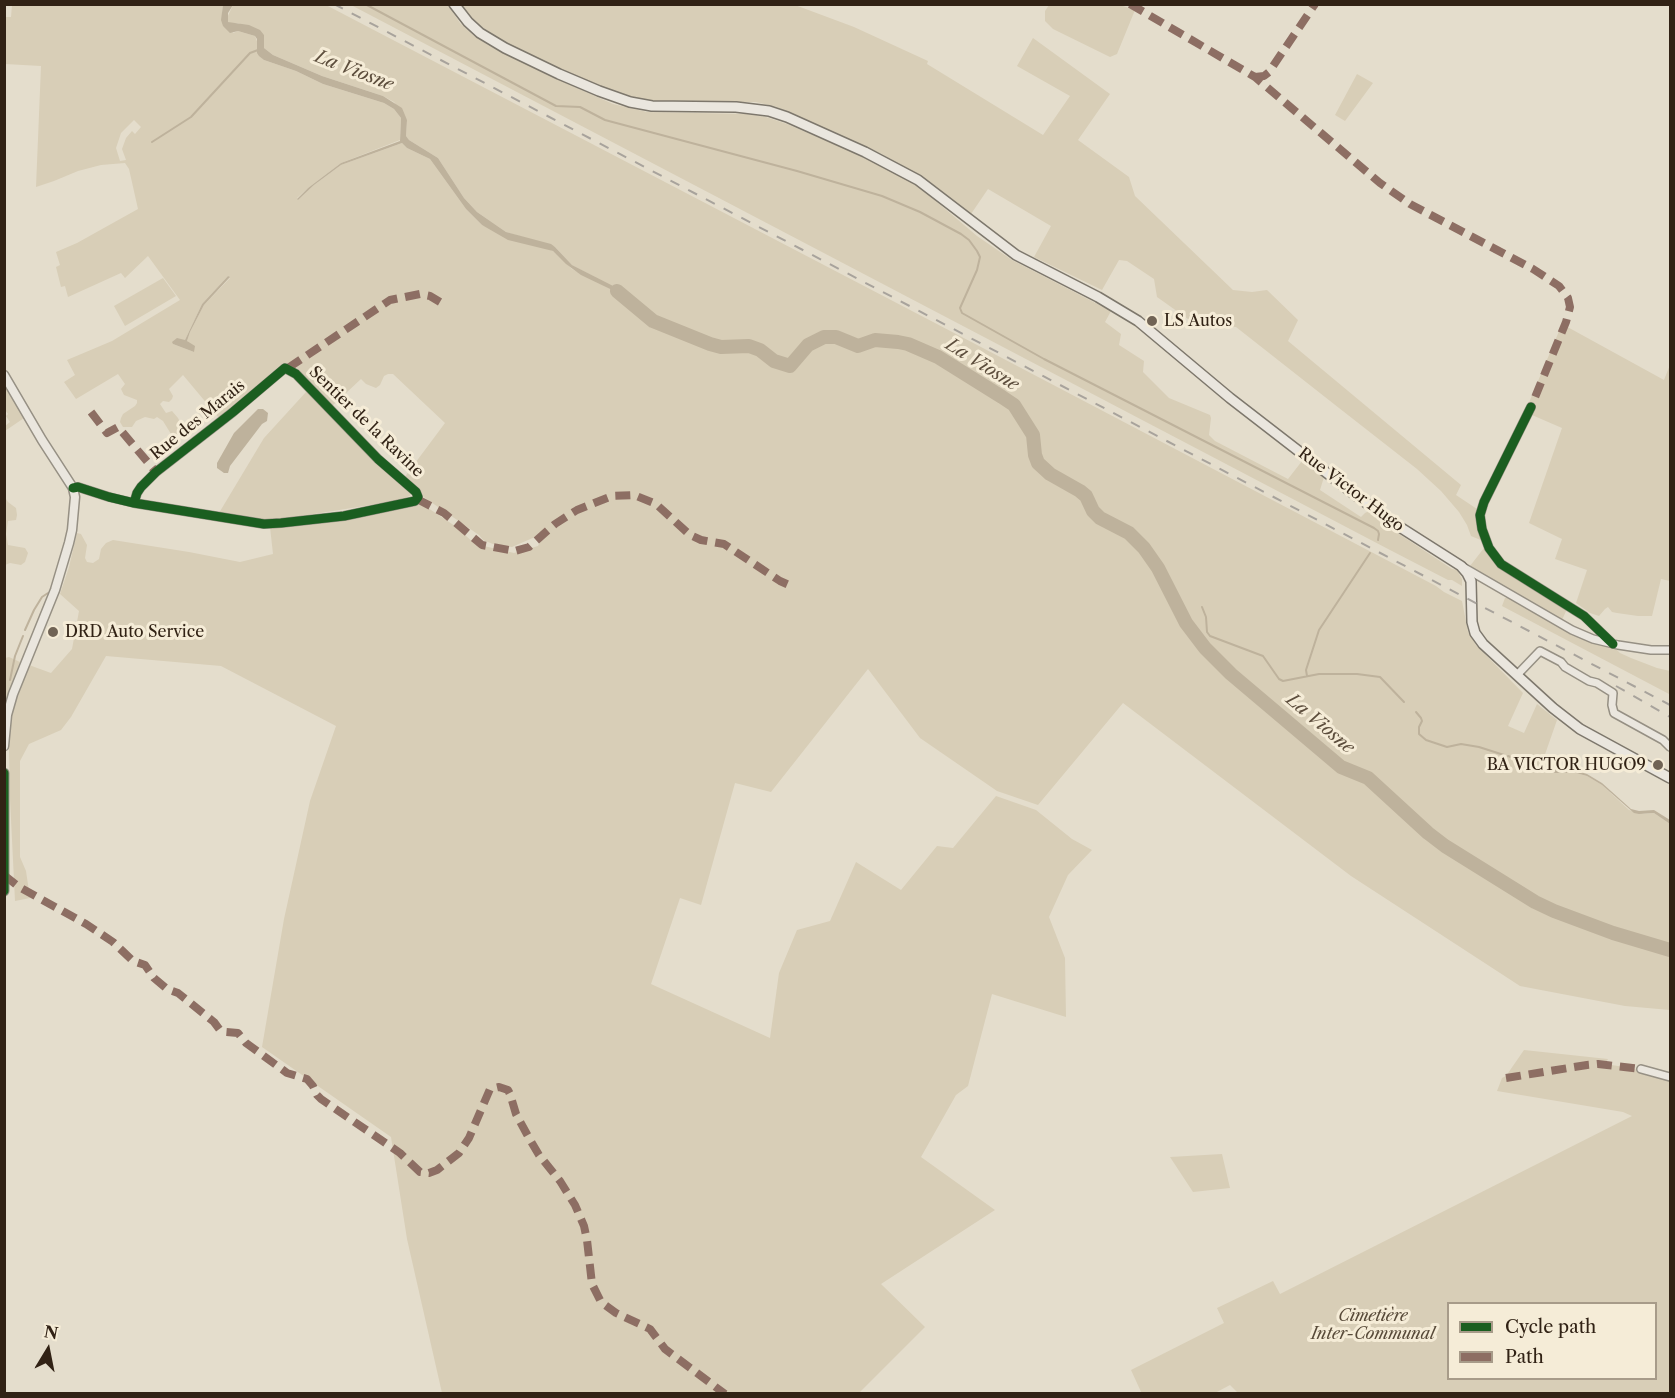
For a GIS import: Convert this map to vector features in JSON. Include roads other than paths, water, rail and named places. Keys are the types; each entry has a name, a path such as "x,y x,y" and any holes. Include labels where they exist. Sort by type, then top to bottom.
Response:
{"main road":[{"name":"Rue Victor Hugo","path":"454,4 480,33 505,48 599,91 636,103 663,107 759,109 778,114 901,170 923,184 1016,255 1098,297 1138,321 1230,398 1358,497 1395,524 1461,566"},
{"path":"1461,566 1470,578 1472,622 1475,633 1483,644 1553,708 1580,729 1671,778"}],"street":[{"name":"Sentier de la Ravine","path":"134,502 273,524 344,516 413,502 417,499 416,492 378,459 288,368"},
{"name":"Rue des Marais","path":"134,502 141,487 156,472 233,412 282,369 288,368"},
{"path":"4,375 73,488 75,501 69,543 55,590 13,694 7,715 4,746"},
{"path":"1531,408 1484,502 1480,515 1482,529 1489,548 1501,564 1584,616 1613,644"},
{"path":"73,488 78,487 134,502"},
{"path":"1461,566 1572,630 1593,639 1651,650 1671,650"},
{"path":"1472,590 1479,581 1490,583"},
{"path":"1517,675 1540,651 1613,693 1614,713 1663,740 1671,747"},
{"path":"4,773 4,891"},
{"path":"1641,1069 1671,1077"}],"waterway":[{"path":"365,4 556,106 580,107 605,120 797,171 882,196 920,212 961,234 969,240 980,257 977,270 960,308 962,313 1044,359 1374,528 1378,531 1378,540"},
{"path":"152,142 191,117 250,53 258,50"},
{"name":"La Viosne","path":"617,291 653,321 710,344 721,347 749,346 760,350 774,361 790,366 808,345 824,337 836,337 858,346 875,340 898,342 938,357 1002,397 1014,405 1033,435 1038,463 1050,474 1080,491 1086,496 1093,511 1100,518 1129,533 1144,548 1158,568 1186,623 1205,648 1231,674 1341,767 1368,778 1445,846 1535,902 1613,933 1670,950"},
{"path":"1307,676 1306,670 1319,630 1370,553"},
{"path":"25,630 42,597 48,593"},
{"path":"1202,607 1206,617 1207,632 1210,636 1263,656 1279,679 1283,681 1319,674 1357,674 1380,677 1404,702"},
{"path":"10,680 15,656 23,636"},
{"path":"1416,712 1422,721 1419,734 1426,740 1447,747 1461,744 1479,747 1504,755"},
{"path":"1508,756 1542,769"}],"railway":[{"path":"334,4 1670,705"},
{"path":"1616,686 1670,717"}],"place":[{"name":"LS Autos","path":"1152,321"},
{"name":"DRD Auto Service","path":"53,632"},
{"name":"BA VICTOR HUGO9","path":"1658,765"}],"park label":[{"name":"Cimetière Inter-Communal","path":"1373,1325"}]}
